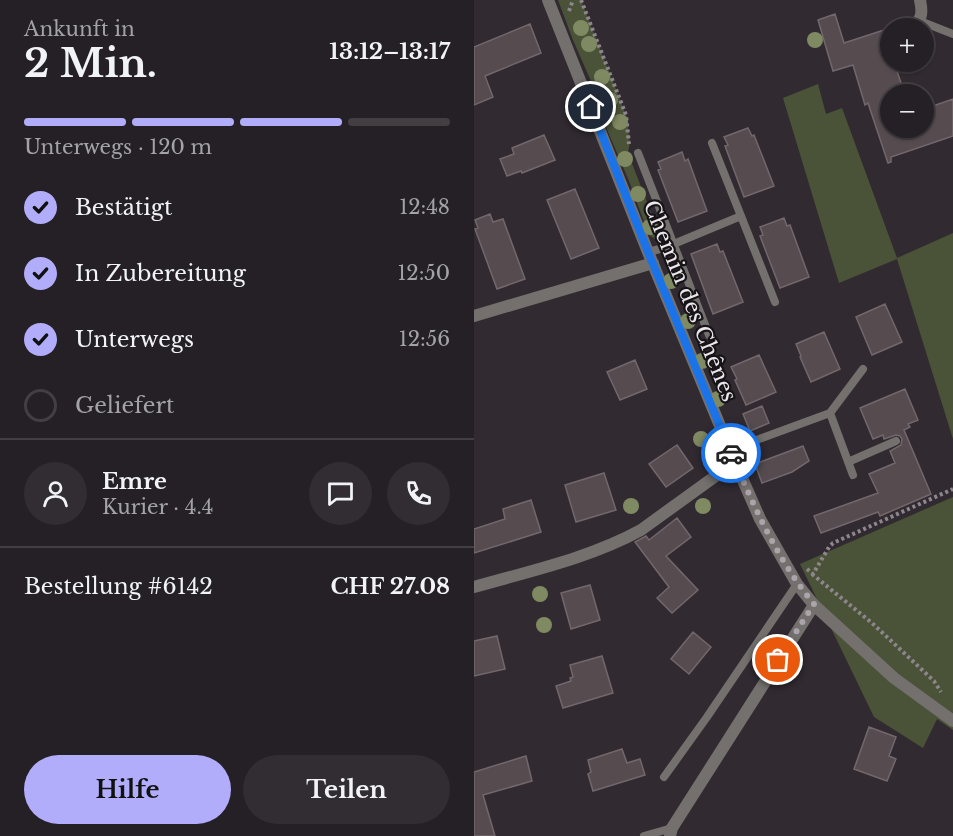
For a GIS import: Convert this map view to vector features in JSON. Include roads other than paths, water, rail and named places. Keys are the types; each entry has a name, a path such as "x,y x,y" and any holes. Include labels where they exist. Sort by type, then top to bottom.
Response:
{"street":[{"name":"Chemin des Chênes","path":"548,0 651,258 760,519 795,581 814,604 894,678 953,721"},
{"path":"919,18 922,12 920,0"},
{"path":"474,316 651,258"},
{"path":"474,587 573,558 629,537 735,462"},
{"path":"671,832 814,604"}],"lane":[{"path":"934,27 953,34"},
{"path":"712,142 775,302"},
{"path":"638,153 709,335"},
{"path":"651,258 673,244 741,216"},
{"path":"743,445 830,413 863,369"},
{"path":"830,413 853,475"},
{"path":"848,462 896,441"},
{"path":"664,777 707,717 795,581"},
{"path":"644,836 671,832"}]}
